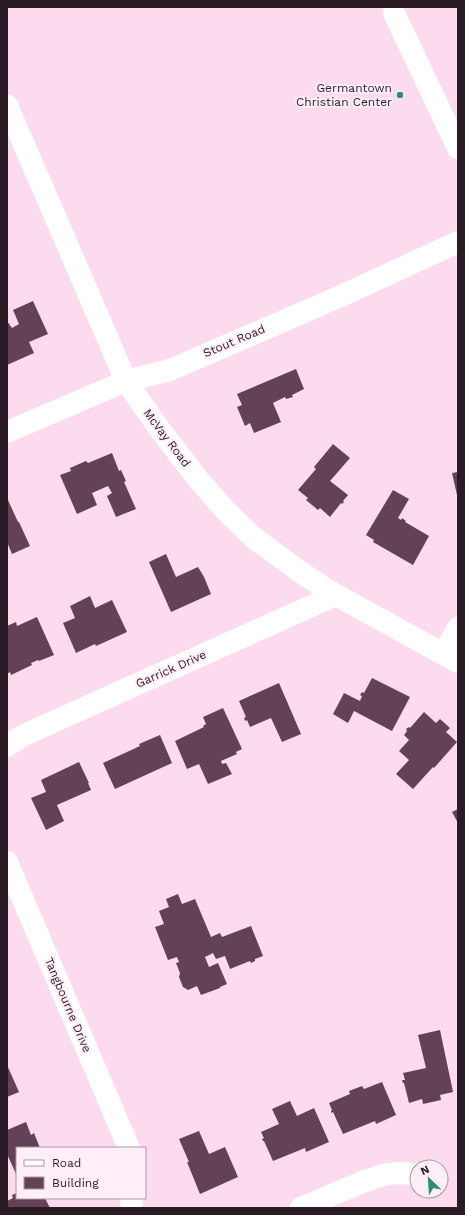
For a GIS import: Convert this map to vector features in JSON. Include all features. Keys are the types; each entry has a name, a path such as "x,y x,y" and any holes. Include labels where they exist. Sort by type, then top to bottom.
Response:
{"street":[{"path":"394,13 458,148"},
{"name":"McVay Road","path":"9,115 126,381 198,480 226,511 259,542 306,576 336,595 451,657"},
{"name":"Stout Road","path":"7,432 126,381 170,370 342,296 458,242"},
{"name":"Garrick Drive","path":"7,746 24,735 336,595"},
{"path":"451,657 458,628"},
{"name":"Tangbourne Drive","path":"7,862 129,1147"},
{"path":"301,1208 383,1175 409,1174"}],"building":[{"path":"33,301 48,334 29,342 34,353 7,365 7,321 12,328 19,324 13,310"},
{"path":"296,369 304,389 292,395 293,397 286,399 285,397 273,403 281,422 254,433 250,423 245,426 237,407 242,405 237,394"},
{"path":"333,444 350,458 330,481 348,495 343,501 344,502 342,504 341,503 330,517 320,508 318,510 306,500 308,498 298,490 316,469 314,467"},
{"path":"112,453 119,471 121,470 126,481 124,482 136,509 116,517 107,496 112,493 108,486 92,493 97,505 77,514 60,475 71,471 70,468 86,461 88,463"},
{"path":"458,472 458,495 457,495 452,473"},
{"path":"393,490 409,499 398,518 401,520 402,518 406,521 405,522 429,536 413,565 373,542 374,540 366,535"},
{"path":"7,498 30,546 12,554 7,542"},
{"path":"166,554 176,577 198,567 211,594 171,612 149,562"},
{"path":"90,596 95,608 112,600 127,632 76,653 63,623 75,618 70,606"},
{"path":"37,617 54,655 31,663 32,665 11,675 10,672 7,674 7,626 16,622 17,626"},
{"path":"372,678 410,697 392,731 354,711 348,723 333,714 344,693 360,701 362,696 360,695 362,692 364,693"},
{"path":"279,683 301,734 282,742 271,718 250,727 247,720 245,721 244,718 246,717 239,701"},
{"path":"223,708 242,749 236,752 237,754 221,761 222,764 226,763 232,774 208,784 199,764 187,769 175,741 204,727 203,726 206,724 203,717"},
{"path":"424,712 436,723 440,719 450,728 446,732 457,742 413,789 396,774 409,760 399,751 409,740 404,735 407,731 406,729 409,727 410,728"},
{"path":"160,735 172,763 115,789 103,763"},
{"path":"79,762 91,790 57,805 64,821 46,830 31,798 46,792 41,780"},
{"path":"458,809 458,823 452,812"},
{"path":"178,894 182,904 195,899 211,937 220,933 222,937 251,926 263,956 255,959 255,961 251,963 250,961 230,969 225,956 216,959 213,953 205,957 209,967 218,963 227,984 201,995 197,986 188,990 183,987 176,963 179,962 177,957 168,960 155,927 164,924 159,911 169,907 166,899"},
{"path":"440,1030 453,1092 440,1095 441,1100 423,1104 422,1099 409,1103 402,1080 405,1080 403,1073 426,1068 418,1035"},
{"path":"7,1065 19,1092 7,1097"},
{"path":"382,1082 396,1115 376,1124 375,1121 343,1134 333,1112 331,1113 332,1110 329,1103 350,1094 349,1091 362,1086 364,1089"},
{"path":"290,1101 297,1116 314,1108 329,1142 306,1152 305,1148 273,1161 262,1139 264,1138 261,1132 279,1124 272,1109"},
{"path":"26,1122 31,1135 34,1133 40,1147 16,1147 16,1174 7,1154 7,1130"},
{"path":"199,1131 209,1154 225,1147 238,1177 200,1194 179,1139"},
{"path":"16,1193 16,1199 46,1199 50,1208 7,1208 7,1201 13,1198 12,1195"}],"place":[{"name":"Germantown Christian Center","path":"400,95"}]}
